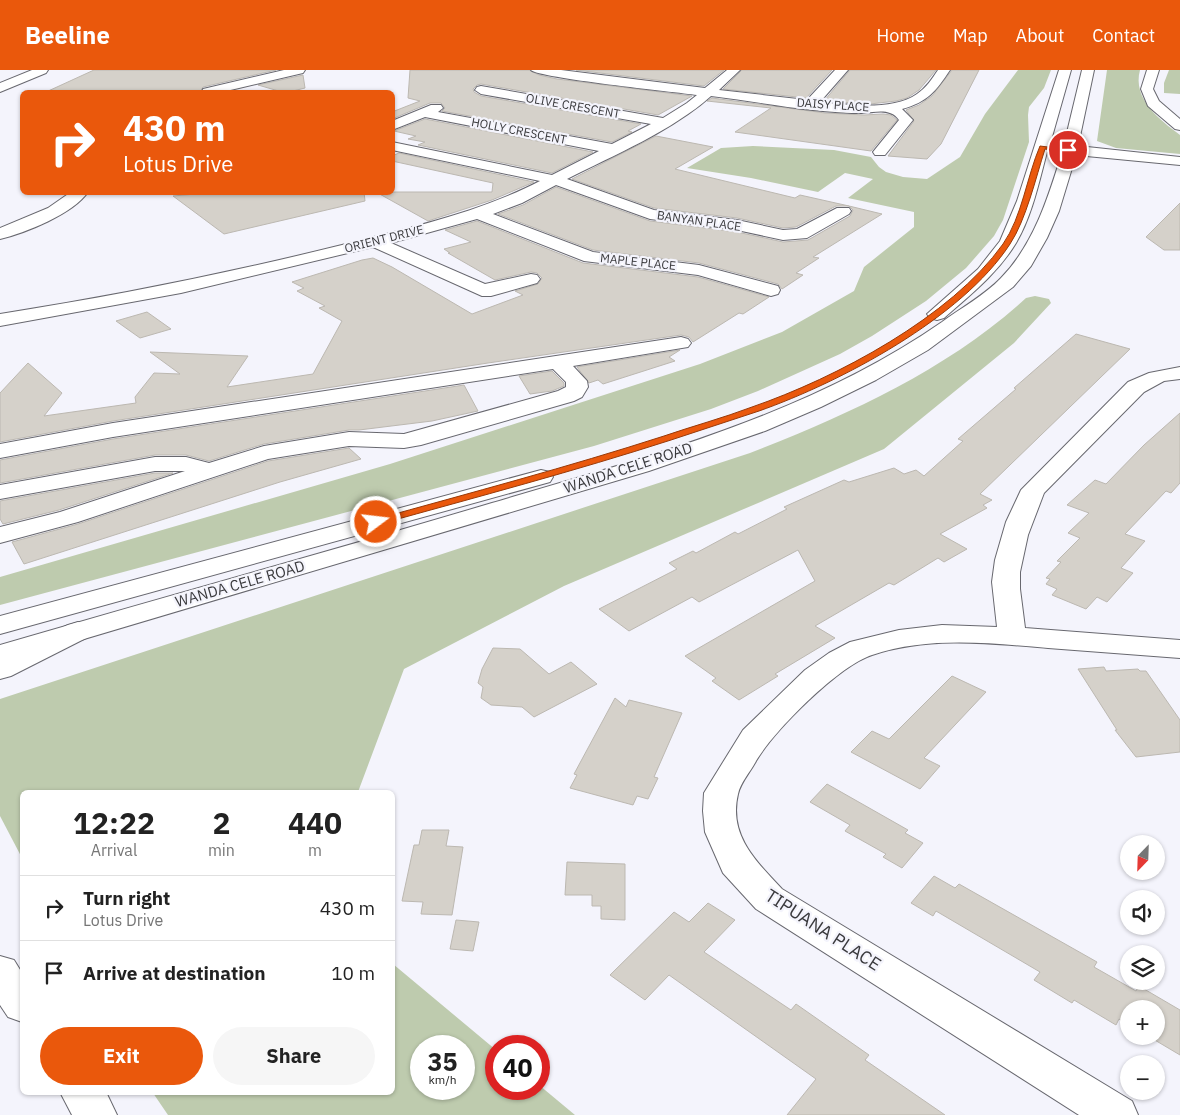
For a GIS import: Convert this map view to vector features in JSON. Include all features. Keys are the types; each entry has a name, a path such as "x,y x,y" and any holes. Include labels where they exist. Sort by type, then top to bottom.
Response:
{"street":[{"path":"0,88 42,70"},
{"path":"216,90 299,70"},
{"name":"OLIVE CRESCENT","path":"538,70 608,81 707,92"},
{"name":"ORIENT DRIVE","path":"0,320 86,306 222,279 478,214 516,200 664,122 692,106 734,70"},
{"path":"811,104 842,70"},
{"name":"DAISY PLACE","path":"707,92 854,108 889,107 918,99 936,82 944,70"},
{"name":"WANDA CELE ROAD","path":"0,625 592,462 757,409 832,376 893,342 936,315 984,273 1008,242 1025,201 1065,70"},
{"name":"WANDA CELE ROAD","path":"0,654 468,518 698,446 792,411 867,376 942,333 1007,283 1031,252 1056,200 1088,70"},
{"path":"1153,70 1147,89 1153,102 1180,126"},
{"name":"OLIVE CRESCENT","path":"506,80 477,92 664,122"},
{"path":"880,152 906,120 901,113 889,107"},
{"name":"HOLLY CRESCENT","path":"395,125 430,111 614,149"},
{"path":"395,147 555,180"},
{"path":"1042,147 1180,161"},
{"name":"BANYAN PLACE","path":"555,180 650,214 737,225 782,235 801,234 842,211"},
{"path":"0,234 56,209 78,195"},
{"name":"MAPLE PLACE","path":"478,214 590,257 699,270 772,290"},
{"path":"369,243 482,290 491,290 531,279"},
{"path":"369,243 467,294"},
{"path":"0,451 113,430 681,342"},
{"path":"0,535 69,517 264,453 349,440 404,441 421,438 566,396 574,392 577,387 576,381 558,362"},
{"path":"1012,636 1006,581 1008,563 1024,507 1033,490 1136,387 1152,378 1165,374 1180,373"},
{"path":"0,492 155,464 186,464 209,470"},
{"path":"0,669 78,631"},
{"name":"TIPUANA PLACE","path":"1117,1115 769,899 736,863 722,832 721,793 754,738 816,677 860,649 899,638 942,634 1012,636 1180,649"},
{"path":"0,972 20,1002"},
{"path":"83,1095 96,1115"}],"green space":[{"path":"1018,70 1051,70 1044,88 1029,107 1029,142 1003,220 994,236 966,268 926,301 840,354 758,391 711,409 594,446 0,605 0,577 390,464 700,364 782,332 854,291 864,267 914,227 914,212 848,198 873,179 845,173 818,192 751,178 687,168 721,148 753,146 834,150 871,157 886,172 903,177 927,179 960,157 985,114"},
{"path":"1107,70 1140,70 1140,90 1144,99 1164,123 1180,135 1180,154 1116,148 1097,141"},
{"path":"1169,70 1180,70 1180,94 1164,93 1164,83"},
{"path":"1035,296 1049,299 1051,303 1014,343 884,449 564,586 404,669 359,790 20,790 20,854 0,816 0,699 750,453 860,406 896,388 963,347 996,324 1026,298"},
{"path":"395,966 485,1041 485,1100 550,1100 550,1094 575,1115 168,1115 154,1095 395,1095"}],"building":[{"path":"94,70 276,70 203,87 201,90 50,90"},
{"path":"410,70 529,70 539,75 557,79 692,96 658,115 481,84 473,89 474,92 481,96 641,124 628,131 632,132 612,142 442,111 445,108 441,103 430,103 395,118 395,111 420,101 408,98"},
{"path":"576,70 724,70 704,86"},
{"path":"742,70 832,70 806,98 723,89"},
{"path":"850,70 936,70 919,90 907,98 870,104 824,101"},
{"path":"952,70 979,70 941,144 927,159 888,156 914,121 906,110 919,105 932,96"},
{"path":"303,75 305,88 275,90 258,85"},
{"path":"712,98 825,113 883,114 891,115 897,120 871,151 735,132 771,108 707,101"},
{"path":"425,119 593,152 552,173 418,145 425,142 408,139 416,136 395,131"},
{"path":"656,136 713,147 675,169 795,198 800,195 849,206 836,206 796,227 783,228 737,218 654,208 572,179"},
{"path":"399,153 534,182 492,200 428,221 381,195 395,195 395,192 492,192 493,183 395,162 395,155"},
{"path":"556,187 650,221 737,232 783,242 808,240 850,216 853,210 849,206 882,214 813,257 819,258 796,273 803,275 782,289 778,284 699,263 593,250 498,214 523,205"},
{"path":"364,195 365,201 224,234 173,196"},
{"path":"1180,203 1180,250 1164,250 1146,237"},
{"path":"477,221 583,263 698,277 769,297 743,314 739,313 693,342 689,337 681,335 113,421 0,442 0,393 28,363 62,393 44,416 136,403 135,397 154,373 180,374 150,352 248,356 227,387 313,374 342,321 319,308 325,306 297,291 304,288 292,282 362,260 373,258 392,267 472,314 523,295 515,291 538,284 542,278 537,273 531,272 495,280 444,249 471,242 445,230"},
{"path":"147,312 171,329 140,338 116,321"},
{"path":"1076,334 1130,349 980,494 992,500 983,505 987,508 940,534 967,549 944,562 938,558 894,585 889,583 815,626 835,638 775,674 778,676 739,700 712,681 716,678 685,656 815,581 798,550 699,602 692,597 629,631 599,609 677,569 669,563 693,551 696,553 735,532 738,534 787,509 784,507 844,480 849,482 894,468 904,474 916,470 924,476 963,441 958,439"},
{"path":"680,350 669,357 675,361 603,384 598,380 589,383 577,367"},
{"path":"552,371 564,383 564,386 552,391 530,394 519,376"},
{"path":"464,385 478,411 432,421 349,430 264,444 209,461 186,455 155,455 0,483 0,460 113,439"},
{"path":"1180,413 1180,483 1171,493 1166,491 1125,534 1145,541 1121,568 1133,573 1107,602 1097,597 1086,609 1052,595 1057,589 1046,584 1050,579 1046,578 1061,562 1057,561 1080,538 1068,533 1089,513 1067,505 1095,480 1106,484 1144,445"},
{"path":"349,448 361,459 280,482 24,564 12,542 78,524 268,461"},
{"path":"155,473 173,473 59,510 3,524 0,519 0,501"},
{"path":"493,648 520,649 549,674 571,662 597,684 534,717 522,707 491,705 481,698 483,687 478,683 482,669"},
{"path":"1104,667 1106,671 1138,669 1146,671 1180,720 1180,752 1136,757 1115,730 1117,730 1078,669"},
{"path":"952,676 986,692 924,758 940,766 920,789 851,752 872,731 889,739"},
{"path":"615,698 626,707 629,700 682,713 654,777 658,778 648,799 637,796 633,805 570,788 577,775 574,774"},
{"path":"827,784 908,830 905,833 923,843 902,868 883,857 886,854 845,831 850,825 810,802"},
{"path":"422,830 449,830 446,846 463,847 452,915 421,914 423,902 402,901 414,845 419,845"},
{"path":"567,862 625,864 625,920 601,919 601,906 592,906 592,895 565,895"},
{"path":"934,876 955,888 959,884 1097,962 1094,967 1120,982 1120,990 1146,990 1163,1000 1120,1000 1120,1020 1116,1025 1074,1000 1072,1003 1034,980 1040,972 936,911 933,916 911,903"},
{"path":"708,903 735,920 704,952 791,1010 796,1004 869,1055 865,1060 945,1115 787,1115 816,1079 669,975 645,1000 610,975 674,912 689,922"},
{"path":"456,920 479,922 473,951 450,949"},
{"path":"1165,1001 1180,1010 1180,1055 1163,1045 1165,1045"}],"route":[{"path":"376,522 592,462 757,409 832,376 893,342 936,315 984,273 1008,242 1025,201 1042,147 1068,150"}]}
